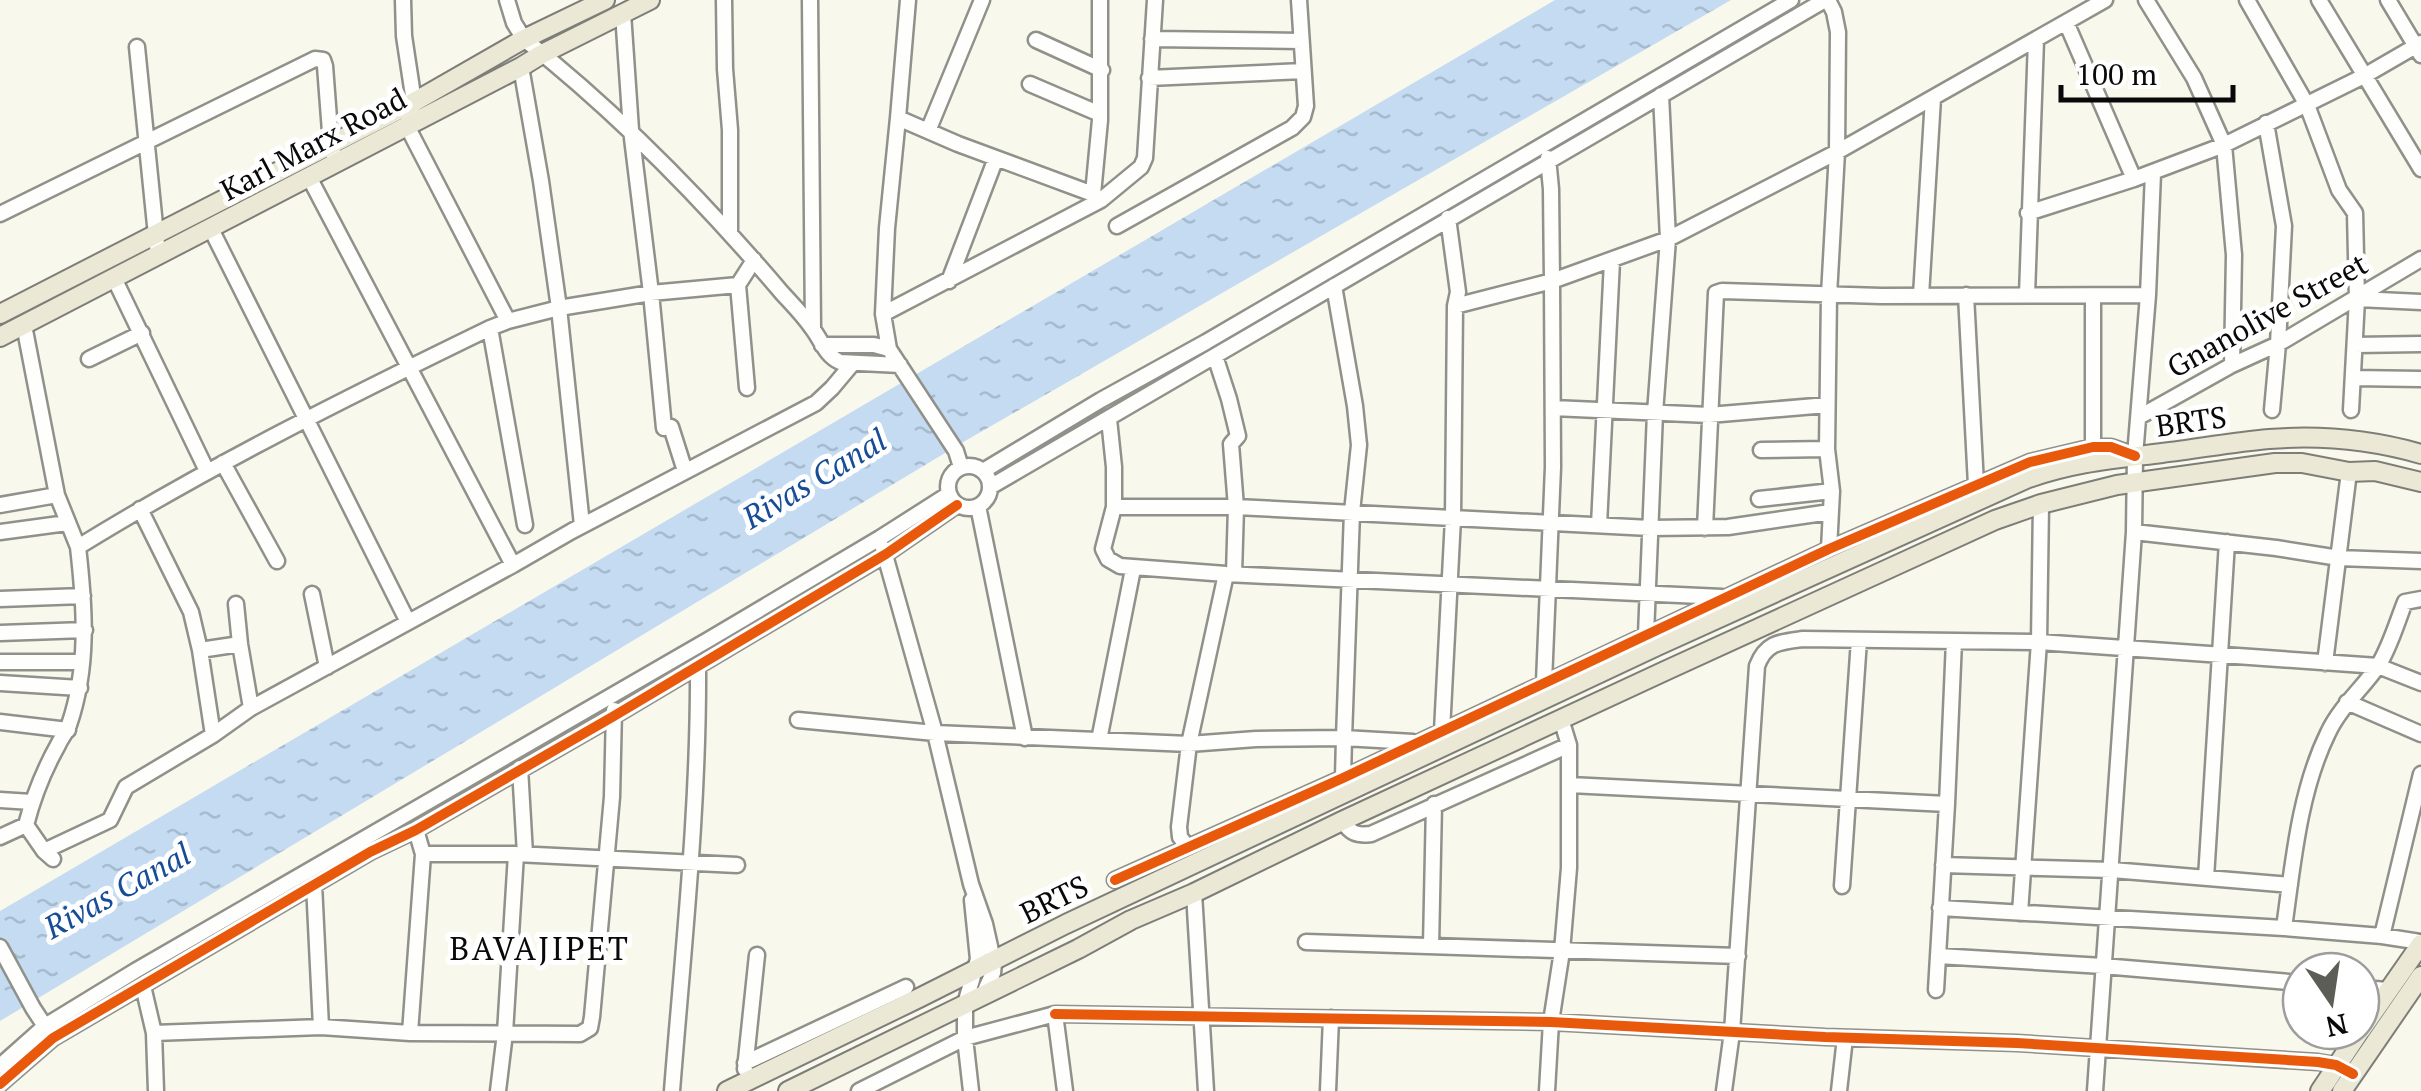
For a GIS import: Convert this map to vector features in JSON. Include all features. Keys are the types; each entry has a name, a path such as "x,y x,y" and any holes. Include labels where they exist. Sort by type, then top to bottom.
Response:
{"main road":[{"name":"Karl Marx Road","path":"0,336 309,177 333,154 414,102 524,39 605,0"},
{"name":"Karl Marx Road","path":"0,314 156,235 333,154 406,126 650,0"},
{"name":"BRTS","path":"735,1087 985,964 1639,655 1995,492 2063,466 2242,441 2304,438 2380,444 2421,454"},
{"path":"788,1091 1131,920 1976,528 2041,504 2100,489 2275,463 2302,463 2349,472 2375,471 2421,482"},
{"path":"2381,1000 2421,943"},
{"path":"2320,1091 2345,1070 2421,976"},
{"path":"2342,1091 2352,1051"}],"street":[{"path":"402,0 414,102 406,126 508,321"},
{"path":"507,0 524,39 630,130 754,260 814,330 832,358 903,368"},
{"path":"724,0 730,234"},
{"path":"810,0 814,330"},
{"path":"908,0 883,314 889,349 956,452 962,468"},
{"path":"928,132 982,0"},
{"path":"1082,0 1100,4 1102,70 1097,197"},
{"path":"883,314 1097,197 1141,167 1145,158 1155,0"},
{"path":"1116,226 1292,128 1302,117 1306,106 1299,0"},
{"path":"983,472 1791,0"},
{"path":"990,488 983,472 973,466 951,475 948,488 953,499 970,508 978,506 990,488 1827,0 1838,32 1826,449 1832,491 1830,549"},
{"path":"1455,306 1552,281 1668,238 1837,152 2105,0"},
{"path":"2146,0 2194,78 2224,145 2234,255 2232,364"},
{"path":"2247,0 2307,105 2339,190 2355,213 2357,298 2351,410"},
{"path":"2319,0 2421,169"},
{"path":"2028,213 2153,173 2224,145 2419,48 2388,0"},
{"path":"622,12 630,130 668,427 684,471"},
{"path":"2066,22 2134,179"},
{"path":"1152,39 1301,40"},
{"path":"1036,40 1102,70"},
{"path":"2027,295 2036,40"},
{"path":"137,47 158,256"},
{"path":"0,214 315,59 324,60 333,154"},
{"path":"521,67 559,308 582,526"},
{"path":"1149,78 1303,71"},
{"path":"1030,84 1100,114"},
{"path":"1646,635 1655,412 1668,238 1661,95"},
{"path":"1922,296 1933,98"},
{"path":"898,118 1097,197"},
{"path":"2266,124 2284,226 2272,410"},
{"path":"1544,145 1549,162 1553,408 1544,682"},
{"path":"949,281 996,158"},
{"path":"2095,1091 2134,532 2135,456 2153,173"},
{"path":"309,177 513,566"},
{"path":"1442,732 1453,518 1458,292 1448,218"},
{"path":"211,229 408,622"},
{"name":"Gnanolive Street","path":"2140,417 2232,364 2278,344 2421,259"},
{"path":"747,388 738,286 754,260"},
{"path":"1599,525 1612,261"},
{"path":"114,278 207,471"},
{"path":"78,547 305,418 490,328 559,308 651,293 738,286"},
{"path":"1334,286 1359,445 1352,512 1343,778"},
{"path":"1705,528 1716,293 2148,295"},
{"path":"1966,295 1976,485"},
{"path":"2093,296 2093,447"},
{"path":"2357,298 2421,302"},
{"path":"24,325 57,495 78,547 86,630 80,688 68,730 32,802 26,825"},
{"path":"490,328 526,525"},
{"path":"90,359 142,333"},
{"path":"2355,345 2421,344"},
{"path":"822,345 874,345 889,349"},
{"path":"1187,846 1179,827 1188,744 1230,574 1236,507 1231,444 1238,436 1215,356"},
{"path":"26,825 49,855 110,820 126,787 213,736 251,708 816,402 853,363"},
{"path":"2353,378 2421,379"},
{"path":"1553,408 1709,415 1827,405"},
{"path":"1109,420 1114,507 1103,550 1108,559 1120,566 1726,598"},
{"path":"1115,880 1343,778 1830,549 2030,462 2093,447 2112,447 2135,456"},
{"path":"1761,450 1826,449"},
{"path":"223,463 276,561"},
{"path":"2325,662 2349,472"},
{"path":"1759,500 1832,491"},
{"path":"0,505 57,495"},
{"path":"0,1066 307,870 953,499"},
{"path":"0,1084 49,1032 143,986 314,884 614,716 886,554 953,499"},
{"path":"2020,913 2039,642 2041,504"},
{"path":"978,506 1024,738"},
{"path":"1114,507 1236,507 1650,528 1705,528 1830,512"},
{"path":"140,509 191,612 213,736"},
{"path":"0,532 68,523"},
{"path":"2134,532 2339,558 2421,560"},
{"path":"880,538 935,734 971,884 978,954 992,973 983,994"},
{"path":"2206,878 2226,542"},
{"path":"1099,740 1133,569"},
{"path":"312,594 327,667"},
{"path":"0,599 83,596"},
{"path":"2284,928 2313,771 2329,730 2346,702 2378,666 2405,602 2421,599"},
{"path":"236,604 251,708"},
{"path":"0,633 86,630"},
{"path":"1724,1091 1738,956 1757,666 1767,648 1803,639 2039,642 2378,666 2421,683"},
{"path":"1842,886 1860,640"},
{"path":"1936,990 1954,641"},
{"path":"200,650 240,644"},
{"path":"0,662 82,662"},
{"path":"672,1091 689,863 698,666"},
{"path":"0,683 80,688"},
{"path":"154,1033 321,1027 580,1034 590,1028 612,797 613,694"},
{"path":"2346,702 2421,734"},
{"path":"1547,1091 1568,905 1569,746 1561,719"},
{"path":"798,720 935,734 1024,738 1188,744 1256,738 1344,738 1416,743"},
{"path":"0,722 68,730"},
{"path":"1342,821 1352,833 1371,834 1569,746"},
{"path":"498,1091 521,854 520,768"},
{"path":"2382,936 2421,774"},
{"path":"1570,785 1947,804"},
{"path":"0,800 32,802"},
{"path":"1431,946 1434,804"},
{"path":"0,836 26,825"},
{"path":"410,1032 422,854 416,830"},
{"path":"422,854 521,854 738,865"},
{"path":"1943,865 2112,870 2290,885"},
{"path":"314,884 321,1027"},
{"path":"1194,893 1206,1091"},
{"path":"1940,908 2284,928 2421,943"},
{"path":"1306,942 1738,956"},
{"path":"0,947 49,1032"},
{"path":"735,1087 746,1062 756,955"},
{"path":"1938,956 2281,981"},
{"path":"971,1091 965,1038 966,994 985,964"},
{"path":"143,986 154,1033 156,1091"},
{"path":"746,1062 906,987"},
{"path":"2381,989 2388,990"},
{"path":"1054,1014 1065,1091"},
{"path":"859,1091 965,1038 1054,1014 1552,1022 1846,1038 2017,1042 2318,1062 2345,1070"},
{"path":"1328,1091 1331,1018"},
{"path":"1839,1091 1846,1038"}],"water":[{"name":"Rivas Canal","path":"1555,0 1731,0 965,441 0,1021 0,911"}],"cycle path":[{"path":"1115,880 1343,778 1829,549 2030,462 2093,447 2111,447 2135,456"},
{"path":"0,1084 53,1038 370,852 416,830 614,716 886,554 957,505"},
{"path":"1055,1014 1551,1022 2017,1043 2318,1062 2353,1074"}],"district":[{"name":"BAVAJIPET","path":"540,948"}]}
